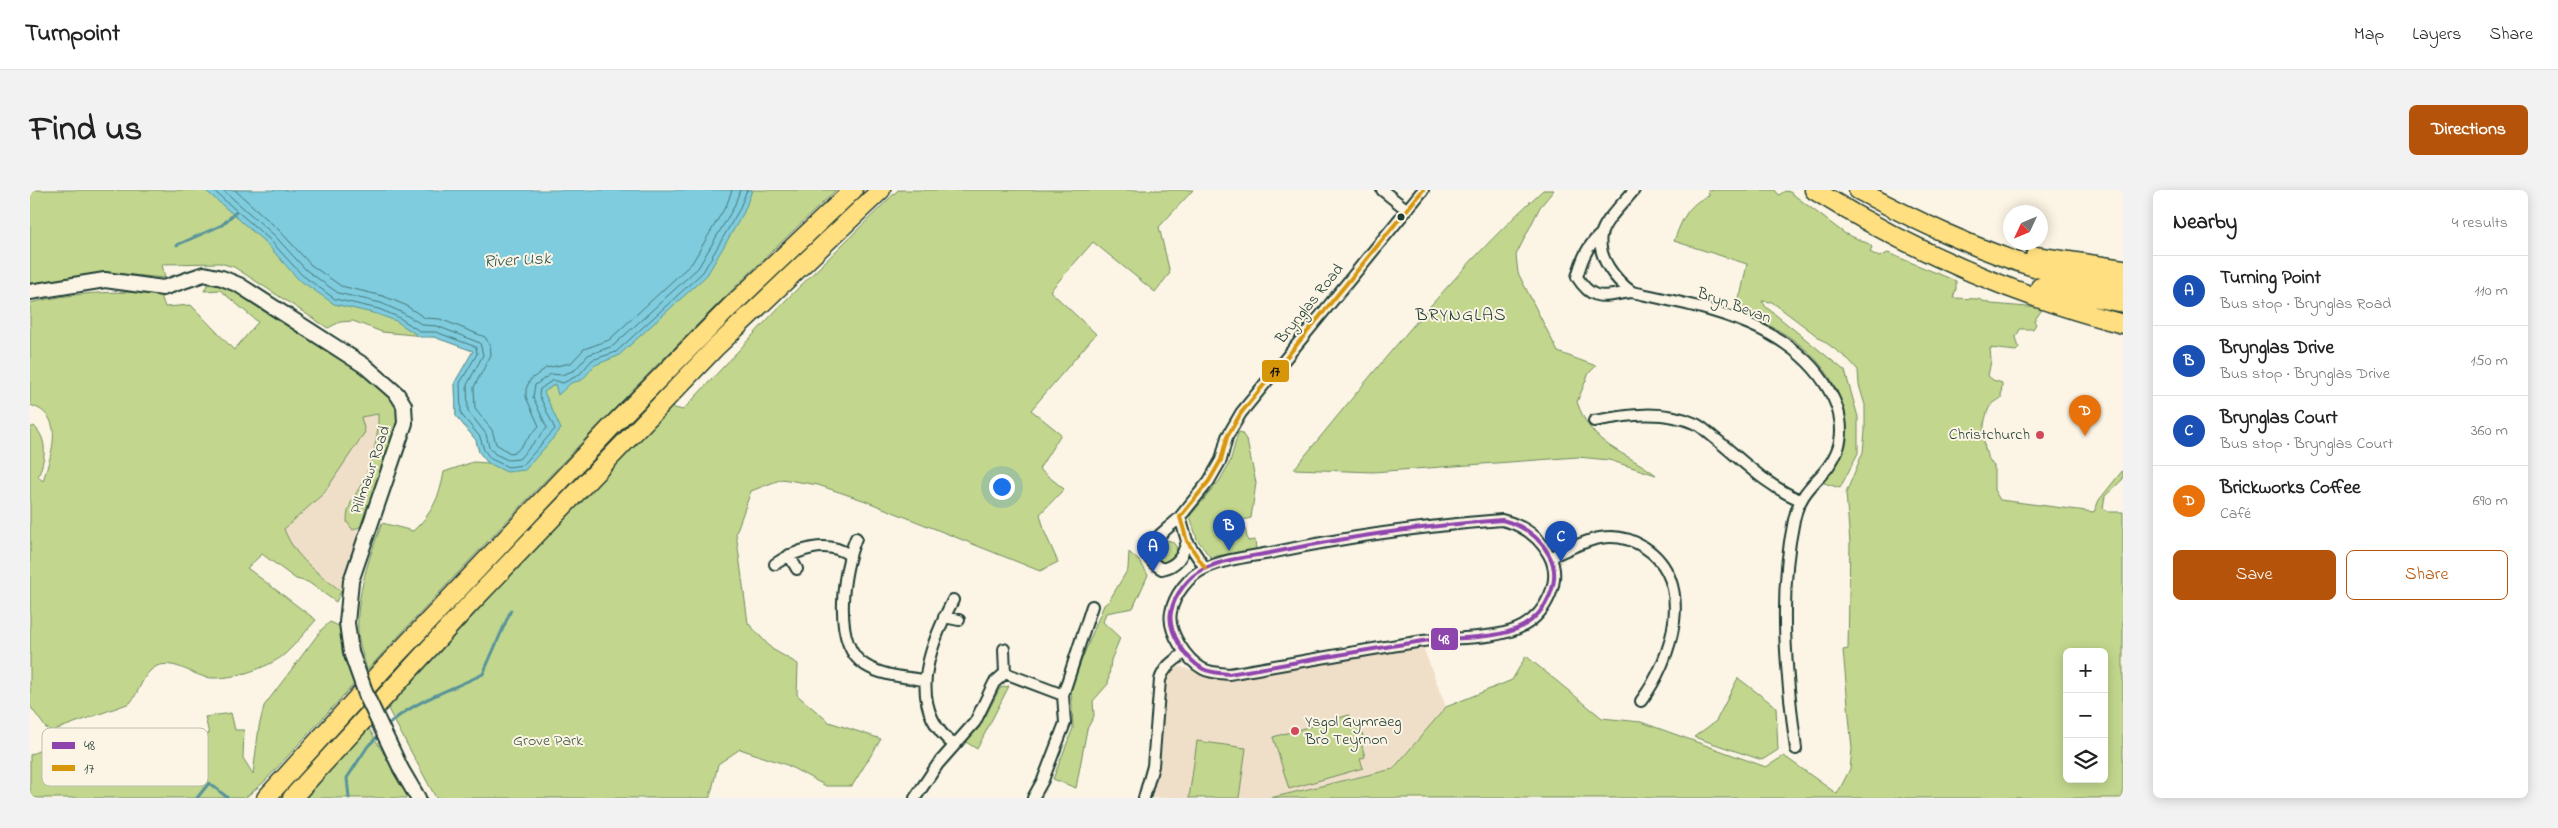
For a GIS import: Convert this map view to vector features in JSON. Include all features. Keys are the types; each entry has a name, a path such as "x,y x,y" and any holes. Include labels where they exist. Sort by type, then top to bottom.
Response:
{"highway":[{"path":"266,798 385,667 615,423 730,307 853,190"},
{"path":"292,798 469,605 715,348 881,190"},
{"path":"1814,190 1845,210 1910,243 2036,276 2123,303"},
{"path":"1858,190 1922,223 2036,276 2123,324"},
{"path":"2036,276 2123,269"},
{"path":"2036,276 2123,285"}],"street":[{"path":"1382,190 1406,209"},
{"name":"Brynglas Road","path":"1187,541 1184,552 1172,567 1162,569 1152,564 1148,554 1158,534 1170,527 1180,517 1213,474 1220,460 1227,437 1241,412 1423,190"},
{"name":"Bryn Bevan","path":"1632,292 1602,297 1586,290 1577,276 1582,260 1592,242 1602,234 1609,221 1634,190"},
{"name":"Bryn Bevan","path":"1602,234 1602,248 1608,266 1620,283 1632,292 1731,318 1770,333 1792,349 1823,379 1836,402 1840,418 1838,450 1824,472 1807,488 1800,500 1794,516 1787,559 1785,611 1790,702 1796,749"},
{"name":"Pillmawr Road","path":"30,292 105,280 163,288 204,274 222,278 239,285 303,327 340,348 366,366 397,394 404,405 405,423 351,581 347,623 351,652 366,697 401,769 418,798"},
{"path":"1594,421 1633,414 1664,415 1696,424 1756,474 1783,493 1800,500"},
{"path":"1180,517 1187,541 1205,568"},
{"path":"1502,520 1513,523 1536,538 1551,557 1553,571 1551,593 1547,603 1532,620 1522,627 1506,632 1423,641 1229,674 1204,670 1184,653 1175,634 1170,613 1188,580 1205,568 1222,562 1322,543 1450,524 1502,520"},
{"path":"1551,557 1594,540 1618,537 1635,541 1651,552 1663,566 1672,584 1676,604 1674,621 1671,638 1659,669 1641,701"},
{"path":"856,538 849,555 843,586 842,609 845,630 852,648 863,664 874,670 924,680"},
{"path":"776,564 789,555 816,548 842,550 849,555"},
{"path":"789,555 797,569"},
{"path":"953,600 933,646 924,680 924,689 930,714 940,734 954,745"},
{"path":"1032,798 1043,780 1065,723 1063,695 1092,606"},
{"path":"944,618 959,620"},
{"path":"915,798 954,745 975,722 994,684 1005,673 1004,649"},
{"path":"1144,798 1153,766 1160,680 1163,671 1168,665 1184,653"},
{"path":"1005,673 1063,695"}],"shaded area":[{"path":"378,414 378,439 363,480 347,508 353,529 358,529 353,555 341,591 307,564 290,544 284,529 324,493 361,417"},
{"name":"Ysgol Gymraeg Bro Teyrnon","path":"1423,647 1446,707 1393,769 1270,798 1151,798 1160,767 1167,679 1169,670 1175,665 1219,679 1231,680"}],"green space":[{"path":"30,190 252,190 547,390 555,384 723,190 836,190 715,306 656,366 367,670 360,647 358,632 359,604 368,563 382,523 413,531 425,519 434,505 444,472 473,462 488,463 479,452 476,440 456,416 455,382 473,351 434,337 382,332 353,321 340,322 328,328 234,267 220,263 162,264 165,278 110,273 30,285"},
{"name":"Grove Park","path":"898,190 1193,190 1159,227 1170,273 1155,292 1093,242 1050,291 1096,334 1031,410 1061,434 1039,469 1064,489 1040,514 1045,533 1058,562 1040,571 863,500 818,485 782,479 751,491 736,533 748,623 772,649 798,664 797,695 829,722 881,739 852,786 826,786 787,765 740,749 718,764 710,798 436,798 388,709 608,468 670,407 683,410 782,304"},
{"path":"1543,190 1554,190 1540,207 1516,255 1518,273 1558,352 1596,366 1589,373 1577,402 1591,429 1610,446 1656,475 1609,460 1578,457 1373,472 1294,469 1383,361 1445,290 1509,222"},
{"path":"1708,190 1775,190 1779,195 1785,191 1790,192 1844,233 1869,244 1872,247 1870,252 1879,257 1888,253 1956,281 1953,298 1978,299 1991,304 2040,308 2041,311 2034,321 2036,324 2033,329 2020,329 2016,337 2019,348 2016,351 1990,348 1991,361 1988,376 2002,383 2001,398 1990,407 1986,415 1984,430 1985,446 1994,466 1994,490 2000,500 2094,512 2099,500 2123,470 2123,479 2105,496 2103,508 2109,512 2123,512 2123,798 1270,798 1393,769 1446,707 1512,680 1526,656 1602,718 1641,722 1766,767 1784,756 1837,794 1850,769 1852,749 1843,650 1848,649 1850,543 1846,493 1863,452 1865,431 1865,405 1859,385 1858,370 1849,360 1772,302 1762,301 1766,307 1845,371 1858,417 1858,453 1840,488 1821,482 1831,471 1837,459 1842,446 1844,431 1840,398 1824,369 1801,345 1787,335 1767,325 1732,313 1741,293 1747,264 1674,241 1686,214 1702,199 1709,196"},
{"path":"223,282 380,383 398,407 401,425 366,524 353,530 347,522 347,516 372,458 376,441 378,414 361,417 365,432 324,493 284,529 301,557 341,591 336,602 308,582 296,579 262,554 247,568 316,620 285,654 269,664 247,673 214,678 205,677 175,666 157,666 148,673 130,703 60,728 46,728 30,706 30,428 34,426 44,444 44,457 38,477 43,481 50,459 53,437 49,418 42,410 30,405 30,303 46,299 95,293 160,293 165,307 191,305 234,350 258,322 220,290 204,291 207,285"},
{"path":"1241,432 1247,441 1256,483 1251,518 1243,520 1248,541 1255,540 1256,550 1210,557 1197,539 1190,516 1220,480 1230,462 1238,433"},
{"path":"1166,540 1174,543 1177,551 1174,559 1166,562 1158,559 1155,551 1158,543"},
{"path":"1129,552 1141,563 1148,575 1133,608 1106,613 1103,622 1120,638 1111,660 1108,684 1093,701 1094,716 1087,729 1076,788 1053,779 1073,728 1071,686 1104,605 1109,601 1128,569"},
{"path":"330,622 341,627 345,659 354,684 264,782 245,798 30,798 30,755 42,749 42,786 208,786 209,734 205,717 231,713 235,730 244,730 243,758 253,774 259,727 264,706 322,629"},
{"path":"1738,678 1776,707 1778,750 1762,760 1694,737 1716,721"},
{"path":"1009,686 977,749 966,742 985,717 1000,688"},
{"path":"1349,715 1352,724 1359,722 1363,736 1360,738 1365,757 1360,759 1363,768 1289,789 1273,737"},
{"path":"368,727 410,798 306,798"},
{"path":"1197,741 1246,748 1239,798 1189,798"}],"water":[{"name":"River Usk","path":"205,190 752,190 744,212 707,275 618,356 595,365 582,380 571,383 558,395 555,384 544,392 561,429 525,470 507,472 488,463 479,452 476,440 456,416 455,382 473,351 434,337 420,337 396,321 377,314 334,304 298,279 266,243"}],"waterway":[{"path":"177,245 222,225 236,212"},
{"path":"385,728 406,711 431,697 483,674 511,610"},
{"path":"349,798 347,778 368,746 381,733"},
{"path":"208,784 209,783 228,798"},
{"path":"197,798 207,786"}],"transit line":[{"name":"17","path":"1205,568 1187,541 1180,517 1209,481 1221,460 1227,437 1241,413 1423,190"},
{"name":"48","path":"1502,520 1523,528 1540,542 1549,555 1554,575 1550,595 1539,613 1523,626 1513,631 1488,636 1423,641 1229,674 1216,673 1197,665 1180,645 1172,628 1171,612 1175,599 1183,587 1198,572 1220,563 1356,537 1444,525 1502,520"}],"place":[{"name":"Christchurch","path":"2040,435"},
{"name":"Brickworks Coffee","path":"2085,436"},
{"name":"Brynglas Drive","path":"1229,551"},
{"name":"Brynglas Court","path":"1561,562"},
{"name":"Turning Point","path":"1153,572"},
{"name":"Ysgol Gymraeg Bro Teyrnon","path":"1295,731"}],"district":[{"name":"BRYNGLAS","path":"1461,316"}]}
